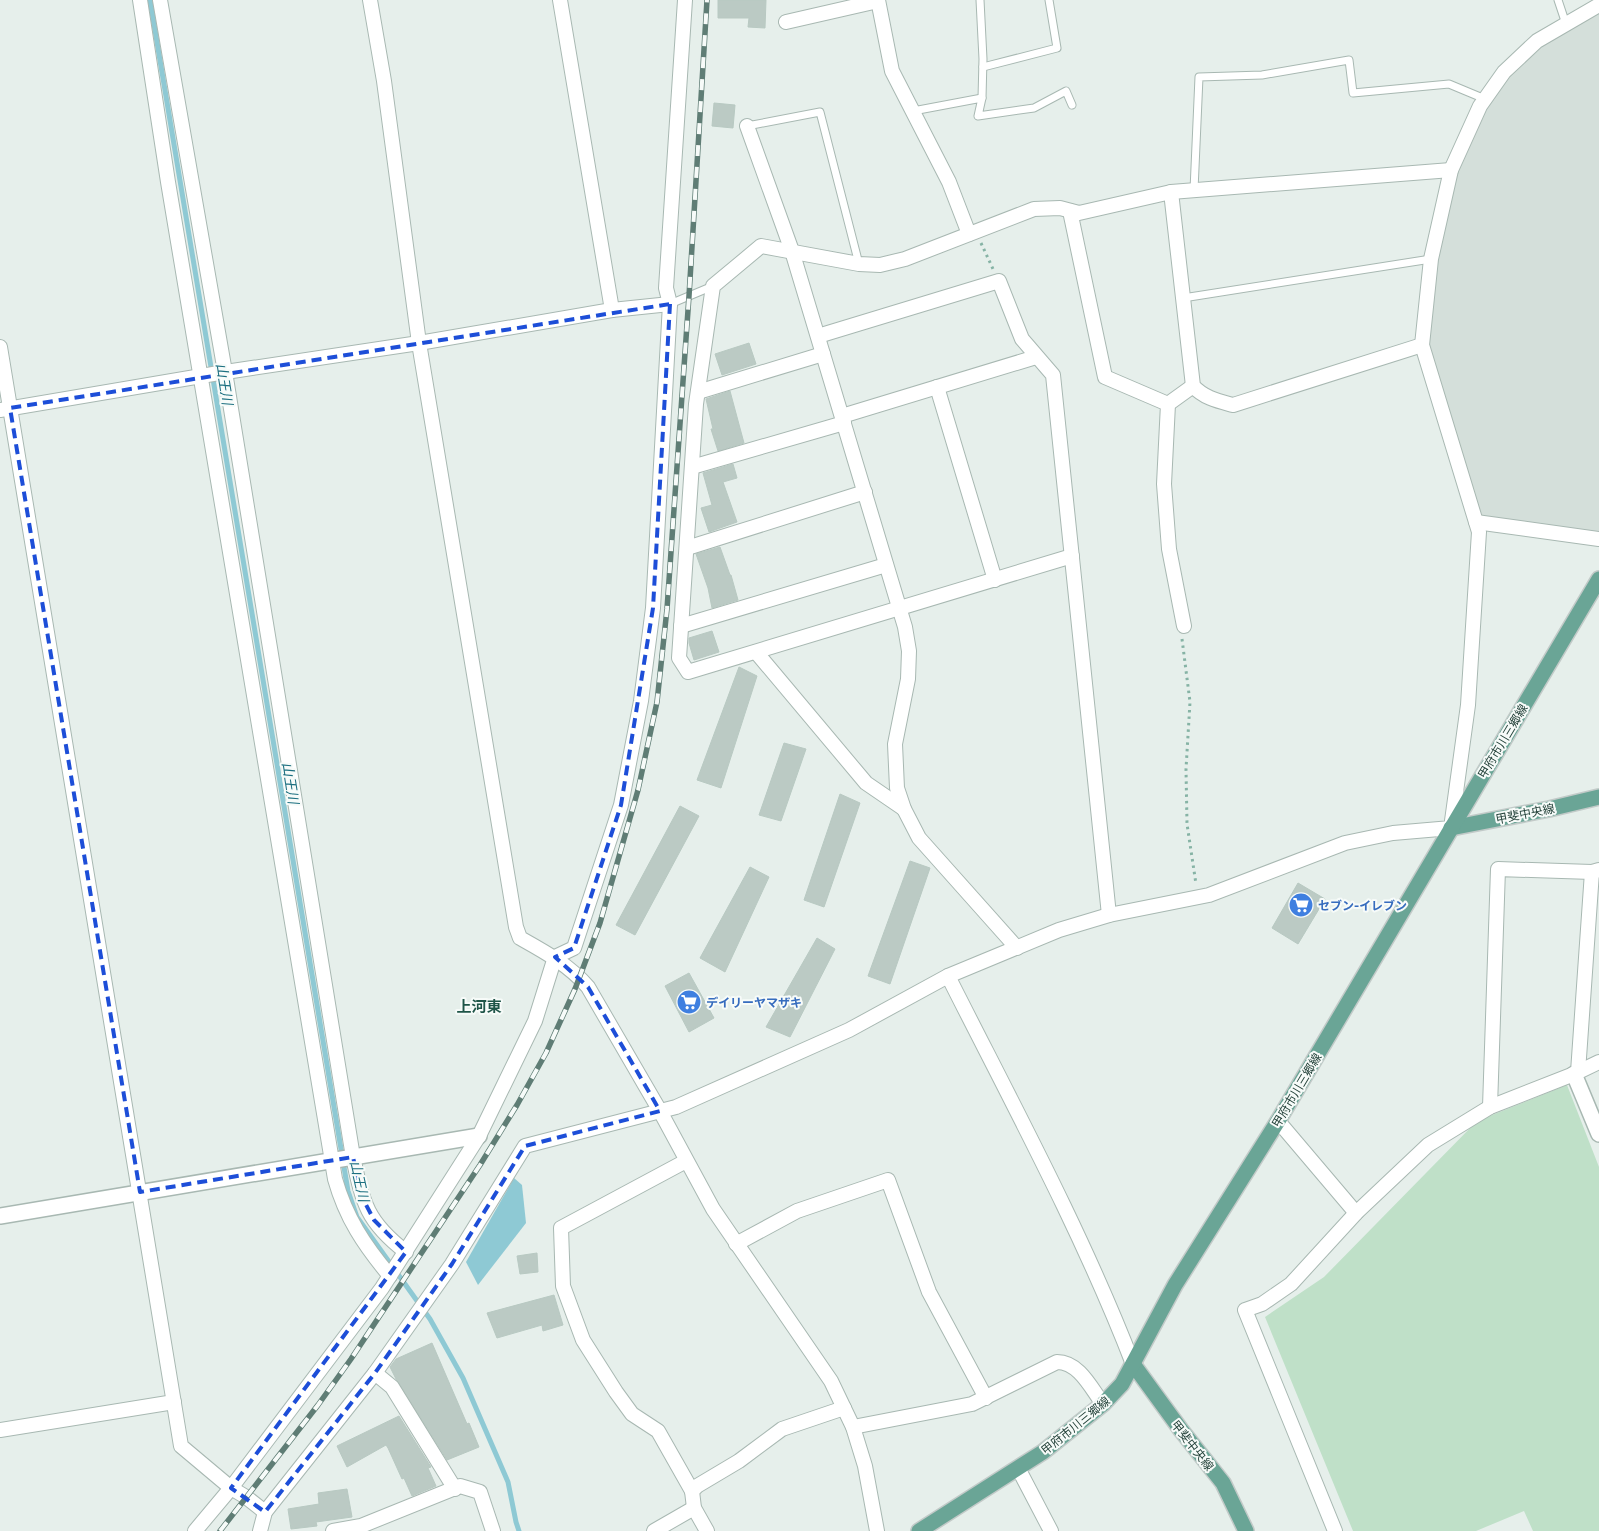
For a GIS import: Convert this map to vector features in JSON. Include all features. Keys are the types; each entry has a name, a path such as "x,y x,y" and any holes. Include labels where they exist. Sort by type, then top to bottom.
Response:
{"main road":[{"name":"甲府市川三郷線","path":"919,1531 1043,1452 1103,1404 1122,1384 1175,1285 1278,1121 1599,579"},
{"name":"甲斐中央線","path":"1451,828 1599,797"},
{"name":"甲斐中央線","path":"1133,1364 1181,1430 1223,1483 1246,1531"}],"street":[{"path":"140,0 168,182 213,374 353,1157 362,1197 374,1220 388,1238 397,1265"},
{"path":"160,0 213,374 335,1179 352,1223 367,1248 397,1265"},
{"path":"370,0 384,81 419,343 516,927 520,938 555,957 579,976 588,987 660,1112 712,1210 831,1381 853,1427 865,1466 876,1531"},
{"path":"560,0 612,310"},
{"path":"195,1531 231,1488 397,1265 479,1136 535,1021 555,957 574,948 621,805 640,701 653,608 670,304 666,288 685,0"},
{"path":"786,22 878,1 892,71 949,182 972,233"},
{"path":"260,1531 265,1512 375,1374 452,1264 525,1146 660,1112 685,1103 849,1030 948,976 1059,930 1109,915 1209,894 1345,843 1393,833 1451,828 1468,705 1479,532 1422,345 1432,259 1451,170 1480,106 1504,72 1537,41 1599,5"},
{"path":"746,126 792,250 905,627 909,651 908,679 895,744 897,788 904,809 919,838 1017,948"},
{"path":"1072,556 688,672 679,658 698,392 713,286 761,246 792,250 859,264 880,265 905,259 1034,209 1060,208 1079,213 1171,192 1451,170"},
{"path":"1171,192 1193,386 1199,393 1213,400 1233,405 1422,345"},
{"path":"1070,211 1105,377 1168,404"},
{"path":"818,336 999,281 1022,339 1053,375 1109,915"},
{"path":"5,409 213,374 419,343 612,310 670,304"},
{"path":"0,347 5,409 140,1192 181,1446 231,1488 265,1512"},
{"path":"698,392 823,354"},
{"path":"692,467 843,420 937,387 1036,357"},
{"path":"1168,404 1193,386"},
{"path":"937,387 994,580"},
{"path":"1168,404 1164,484 1169,549 1184,626"},
{"path":"687,548 865,492"},
{"path":"1476,522 1599,540"},
{"path":"682,626 886,565"},
{"path":"756,652 866,783 904,809"},
{"path":"1490,1107 1498,869 1596,871 1576,1073 1599,1134"},
{"path":"948,976 1113,1312 1133,1364"},
{"path":"1333,1530 1246,1310 1262,1304 1291,1284 1356,1213 1428,1145 1490,1107 1599,1062"},
{"path":"1278,1121 1356,1213"},
{"path":"0,1216 479,1136"},
{"path":"686,1161 561,1228 563,1286 583,1340 632,1414 658,1430 692,1491 694,1508 707,1531"},
{"path":"736,1244 797,1211 888,1180 929,1292 986,1398"},
{"path":"853,1427 972,1404 1056,1362 1066,1362 1077,1370 1103,1404"},
{"path":"375,1374 392,1387 455,1489"},
{"path":"0,1430 174,1402"},
{"path":"692,1491 697,1486 739,1461 782,1429 844,1408"},
{"path":"1018,1468 1051,1531"},
{"path":"334,1531 361,1526 460,1486 480,1492 493,1531"},
{"path":"654,1531 694,1508"}],"lane":[{"path":"980,0 983,67 982,98 978,116 1034,108 1066,91 1072,106"},
{"path":"983,67 1057,48 1049,0"},
{"path":"1558,0 1566,24"},
{"path":"1194,190 1199,77 1262,75 1349,60 1353,93 1449,84 1485,99"},
{"path":"913,111 982,98"},
{"path":"746,126 820,112 859,264"},
{"path":"1183,298 1432,259"},
{"path":"670,304 713,286"}],"path":[{"path":"972,233 999,281"},
{"path":"1184,626 1182,636 1190,702 1186,768 1187,824 1197,897"}],"highlighted area":[{"path":"670,304 653,608 621,805 574,948 555,957 588,987 660,1111 525,1146 452,1264 375,1373 265,1512 231,1488 406,1252 374,1220 362,1197 353,1157 140,1192 10,408"}],"shaded area":[{"path":"1599,5 1599,539 1476,522 1422,345 1451,170 1504,72"}],"green space":[{"path":"1567,1085 1599,1167 1599,1531 1533,1531 1524,1511 1476,1531 1353,1531 1265,1317 1324,1277 1477,1121"}],"water":[{"path":"514,1178 522,1185 526,1223 478,1285 466,1262"}],"building":[{"path":"718,0 766,0 765,28 748,27 749,18 718,18"},
{"path":"714,103 735,105 733,128 712,126"},
{"path":"749,343 756,364 722,375 715,354"},
{"path":"730,391 744,443 718,451 711,429 713,429 706,399"},
{"path":"733,464 737,478 723,482 737,522 709,532 701,508 712,505 703,473"},
{"path":"720,547 738,600 712,608 708,588 696,554"},
{"path":"712,631 719,652 694,660 689,638"},
{"path":"739,667 757,676 721,788 697,780"},
{"path":"784,743 806,749 781,821 759,815"},
{"path":"840,794 860,803 824,907 804,900"},
{"path":"680,806 699,816 635,935 616,925"},
{"path":"910,861 930,868 890,984 868,976"},
{"path":"750,867 769,877 725,972 700,958"},
{"path":"1298,883 1325,899 1298,944 1272,928"},
{"path":"817,938 835,949 790,1037 766,1027"},
{"name":"デイリーヤマザキ","path":"689,973 714,1018 689,1032 665,986"},
{"path":"537,1253 538,1272 520,1274 517,1256"},
{"path":"554,1295 563,1325 543,1331 542,1325 497,1338 487,1313"},
{"path":"432,1343 479,1447 447,1460 390,1367 396,1359"},
{"path":"399,1416 431,1467 428,1468 436,1486 412,1496 386,1445 347,1467 337,1446"},
{"path":"347,1489 352,1517 316,1522 317,1526 291,1529 288,1509 319,1504 318,1493"}],"waterway":[{"name":"山王川","path":"150,0 348,1191 357,1217 430,1319 463,1378 508,1482 519,1531"}],"railway":[{"path":"220,1531 318,1405 351,1359 480,1165 546,1053 575,989 600,923 638,790 657,702 667,609 707,0"}],"place":[{"name":"セブン-イレブン","path":"1301,905"},
{"name":"デイリーヤマザキ","path":"689,1002"}],"district":[{"name":"上河東","path":"479,1006"}]}
